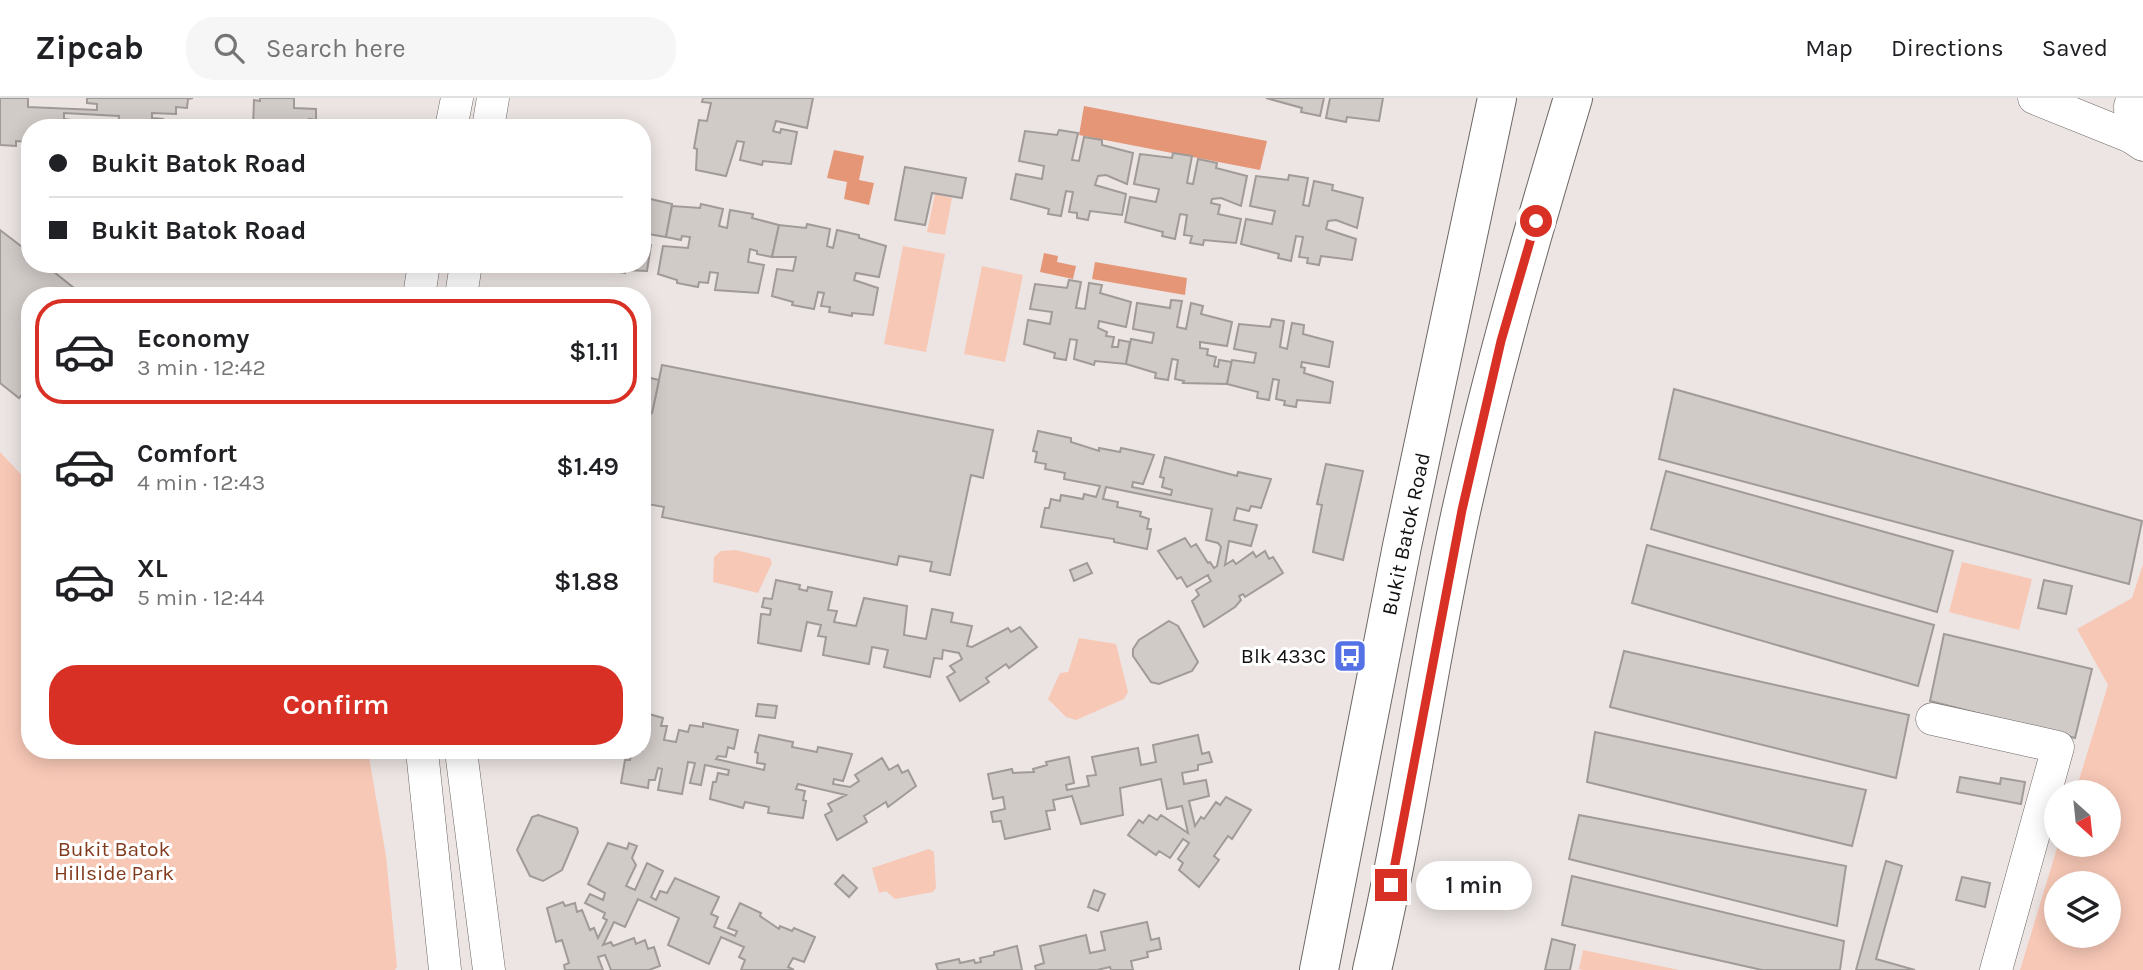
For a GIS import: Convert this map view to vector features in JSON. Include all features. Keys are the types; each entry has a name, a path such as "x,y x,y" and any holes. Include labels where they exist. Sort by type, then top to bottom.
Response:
{"main road":[{"name":"Bukit Batok Road","path":"1319,970 1399,559 1494,102"},
{"path":"1372,970 1462,510 1501,341 1576,107"}],"street":[{"path":"453,119 457,98"},
{"path":"490,119 494,98"},
{"path":"2034,98 2137,141"},
{"path":"2133,98 2130,106 2137,141"},
{"path":"1932,719 2058,747 1996,970"},
{"path":"423,759 445,970"},
{"path":"462,759 489,970"}],"green space":[{"path":"935,194 952,198 945,235 927,232"},
{"path":"903,246 945,254 926,352 884,344"},
{"path":"982,266 1023,275 1005,362 964,354"},
{"name":"Bukit Batok Hillside Park","path":"0,452 21,474 21,759 369,759 386,856 397,967 395,970 0,970"},
{"path":"735,550 770,558 772,563 758,593 713,582 714,557 721,551"},
{"path":"1962,562 2032,579 2019,630 1949,612"},
{"path":"2143,564 2143,970 2020,970 2044,891 2044,948 2121,948 2121,871 2050,871 2054,858 2121,858 2121,780 2079,780 2108,685 2077,629 2132,598"},
{"path":"1079,638 1116,644 1128,692 1124,699 1076,720 1066,717 1048,699 1060,673 1068,672"},
{"path":"929,849 934,852 936,888 933,892 895,899 886,891 879,893 872,868"},
{"path":"1583,950 1679,970 1583,970 1579,969"}],"shaded area":[{"path":"1084,106 1267,141 1260,170 1079,135"},
{"path":"834,150 864,156 859,180 874,183 869,205 844,199 847,182 827,178"},
{"path":"1044,253 1058,256 1057,262 1076,266 1073,279 1040,272"},
{"path":"1095,262 1187,278 1185,295 1092,279"}],"building":[{"path":"0,98 28,98 28,107 97,110 97,104 87,103 87,98 193,98 188,99 187,108 176,107 176,114 152,113 152,118 163,119 119,119 119,116 64,113 64,119 21,119 21,141 16,141 16,146 0,145"},
{"path":"260,98 294,98 294,108 316,109 316,119 253,119 254,100 260,101"},
{"path":"703,98 813,98 807,128 776,121 773,131 780,133 781,129 797,132 791,164 763,161 762,165 740,160 744,142 737,141 726,176 696,170 697,149 694,148 699,120 707,121 711,103 702,102"},
{"path":"1266,98 1324,98 1320,116 1301,112 1302,108"},
{"path":"1330,98 1383,98 1379,121 1347,117 1346,122 1326,118"},
{"path":"1059,130 1078,133 1072,160 1079,161 1084,137 1102,140 1102,145 1133,153 1127,184 1106,175 1098,176 1095,185 1126,194 1122,215 1090,211 1088,220 1077,218 1077,213 1069,212 1073,192 1066,191 1061,216 1048,214 1049,209 1011,199 1016,174 1042,179 1044,166 1019,161 1025,131 1057,135"},
{"path":"1173,153 1192,156 1187,183 1193,184 1198,159 1217,163 1216,168 1247,176 1241,206 1221,198 1212,199 1211,203 1220,205 1218,214 1241,219 1236,243 1204,240 1203,245 1190,243 1192,236 1184,235 1187,215 1180,214 1175,239 1162,236 1163,232 1125,222 1130,197 1156,202 1159,189 1134,184 1140,154 1172,158"},
{"path":"905,167 966,178 962,198 932,193 925,225 895,220"},
{"path":"1289,175 1308,178 1303,205 1309,206 1314,181 1333,185 1332,190 1363,198 1357,228 1336,220 1328,221 1326,229 1356,239 1352,260 1321,256 1319,265 1307,263 1308,258 1299,257 1303,237 1296,236 1291,261 1278,258 1279,254 1241,244 1246,219 1272,224 1275,211 1250,206 1256,176 1288,180"},
{"path":"651,199 672,204 666,237 651,234"},
{"path":"701,204 723,209 719,226 727,228 730,210 753,214 752,218 779,225 772,257 757,254 757,251 750,249 748,262 764,265 758,293 715,290 718,273 710,272 708,283 699,282 698,287 677,283 677,280 658,274 663,246 688,248 690,237 682,236 681,240 666,237 672,206 700,208"},
{"path":"807,224 830,229 827,246 833,248 837,230 886,246 879,277 856,273 854,280 878,288 873,315 852,313 852,316 829,312 830,307 821,306 824,293 818,292 814,309 792,305 793,302 772,296 777,269 793,271 796,257 772,257 779,225 806,228"},
{"path":"0,230 21,246 21,273 55,273 73,287 21,287 21,395 19,398 0,383"},
{"path":"1069,280 1081,282 1076,308 1085,309 1089,283 1102,285 1100,293 1131,302 1126,327 1099,321 1098,328 1107,332 1106,336 1114,337 1112,347 1118,347 1119,340 1130,342 1126,364 1095,361 1094,365 1074,359 1077,340 1070,339 1066,360 1054,358 1055,353 1024,344 1028,320 1050,324 1052,312 1030,309 1035,284 1067,288"},
{"path":"1171,300 1182,301 1177,327 1186,329 1191,303 1203,306 1201,314 1232,322 1227,346 1200,342 1200,348 1208,349 1207,355 1216,357 1214,366 1218,367 1219,360 1232,362 1227,384 1183,383 1184,381 1175,379 1178,360 1172,359 1168,380 1155,378 1156,373 1126,364 1131,339 1152,343 1154,333 1133,329 1137,303 1170,308"},
{"path":"1272,319 1284,321 1280,347 1287,349 1292,323 1304,325 1303,334 1333,342 1329,367 1302,362 1301,367 1305,368 1304,373 1333,382 1330,403 1297,400 1296,407 1284,405 1285,401 1276,399 1279,380 1273,379 1269,400 1257,398 1258,392 1227,384 1232,360 1254,363 1256,353 1234,349 1239,324 1270,327"},
{"path":"662,365 993,430 983,478 971,475 950,575 930,571 932,562 899,556 897,565 662,517 664,507 651,505 652,413"},
{"path":"651,378 659,380 651,413"},
{"path":"1674,389 2142,521 2129,584 1659,459"},
{"path":"1038,431 1071,438 1071,442 1099,451 1099,448 1120,452 1121,448 1154,455 1143,484 1133,482 1132,487 1171,495 1172,490 1162,487 1164,478 1160,477 1165,457 1237,476 1238,472 1271,479 1261,508 1251,506 1249,511 1237,508 1234,520 1257,525 1251,546 1229,541 1225,565 1233,560 1236,564 1253,552 1256,557 1265,551 1269,559 1273,557 1283,573 1245,597 1243,594 1239,596 1241,600 1235,607 1204,627 1192,601 1199,595 1196,590 1211,581 1208,575 1187,587 1181,577 1177,579 1158,551 1185,538 1191,547 1196,544 1208,563 1214,568 1217,566 1221,547 1218,543 1206,540 1212,509 1106,487 1103,499 1118,502 1117,507 1141,512 1140,516 1149,519 1147,529 1151,529 1147,549 1114,542 1114,539 1041,527 1045,508 1049,508 1051,499 1060,501 1061,495 1083,499 1084,494 1096,497 1100,486 1064,479 1065,473 1045,469 1046,464 1035,462 1037,452 1033,451"},
{"path":"1326,464 1363,471 1343,560 1313,552 1322,505 1317,504"},
{"path":"1666,471 1953,551 1937,612 1651,529"},
{"path":"1647,545 1934,625 1918,686 1632,603"},
{"path":"1087,563 1092,573 1074,581 1070,570"},
{"path":"776,580 800,585 799,589 807,591 808,587 832,592 828,610 837,611 834,622 856,626 864,598 907,606 904,635 926,639 932,609 953,613 951,622 972,626 967,646 972,647 1008,628 1011,632 1020,627 1037,647 1009,668 1006,664 986,678 989,682 960,701 947,677 955,672 950,666 962,659 959,653 943,650 942,659 934,658 930,677 884,667 888,650 872,647 869,664 823,655 826,637 818,636 821,625 807,622 801,651 758,643 761,614 770,615 771,609 762,607 764,598 772,599"},
{"path":"2044,580 2072,586 2066,614 2038,608"},
{"path":"1169,621 1178,626 1198,662 1192,671 1159,684 1151,682 1133,656 1133,649 1139,640"},
{"path":"1944,634 2092,669 2075,738 1930,701"},
{"path":"1624,651 1909,715 1896,778 1610,707"},
{"path":"758,704 777,706 775,718 756,716"},
{"path":"651,715 663,718 661,726 667,726 664,740 676,742 679,730 688,732 690,725 703,727 703,723 738,730 734,749 728,747 726,757 718,756 716,759 764,770 765,764 757,763 758,753 755,752 759,735 793,742 792,747 817,752 818,747 852,754 843,781 834,779 833,784 850,787 859,781 855,775 882,758 889,770 898,765 902,773 908,770 916,786 888,807 886,802 864,816 867,822 837,840 825,815 832,811 828,804 846,795 798,784 796,789 805,791 803,818 768,813 769,807 745,802 743,808 710,799 713,782 716,782 718,773 728,775 729,770 705,765 701,785 690,783 695,763 688,762 682,794 658,790 662,769 658,768 655,780 649,780 648,788 621,783 625,760 651,759"},
{"path":"1595,732 1866,790 1852,846 1587,782"},
{"path":"1198,735 1202,754 1209,752 1212,762 1198,765 1198,770 1182,773 1184,784 1206,780 1209,796 1189,801 1195,826 1201,817 1204,819 1216,802 1220,805 1226,797 1251,810 1232,839 1228,836 1214,856 1219,860 1199,887 1179,870 1183,863 1178,859 1189,843 1183,839 1170,858 1159,851 1156,855 1128,835 1139,820 1143,823 1149,815 1157,820 1161,815 1188,833 1182,806 1167,809 1161,779 1120,788 1123,815 1081,824 1072,796 1053,800 1055,810 1046,811 1050,829 1005,839 1001,821 993,822 991,812 1005,809 1003,797 993,799 988,774 1012,769 1013,773 1034,772 1033,769 1047,765 1046,762 1069,757 1074,783 1066,785 1067,790 1089,786 1087,776 1096,775 1092,757 1138,748 1141,765 1156,762 1153,745"},
{"path":"1960,777 2000,784 2001,778 2025,782 2021,804 1957,792"},
{"path":"538,815 577,828 578,832 562,870 543,881 530,876 517,850 532,817"},
{"path":"1579,815 1846,866 1837,926 1569,859"},
{"path":"608,843 627,849 629,843 637,846 632,858 636,865 626,886 635,890 647,863 663,871 651,897 656,900 660,891 667,893 675,878 719,897 711,914 718,917 714,927 735,936 737,931 728,928 740,903 761,913 760,916 779,929 780,926 792,931 794,928 815,937 804,962 793,958 788,967 794,970 741,970 745,960 739,957 744,947 721,937 709,964 668,945 679,918 638,899 625,927 614,922 603,945 611,942 613,946 634,938 636,944 645,940 648,949 654,947 660,966 649,970 611,970 605,955 598,957 603,970 565,970 564,965 569,963 562,940 556,942 547,908 563,902 565,906 575,903 577,912 582,910 590,930 594,928 598,938 607,920 603,918 605,913 585,903 590,894 603,900 605,893 588,884"},
{"path":"1886,861 1902,866 1876,959 1915,970 1856,970"},
{"path":"843,875 857,888 849,897 835,884"},
{"path":"1572,876 1844,941 1840,970 1762,970 1562,925"},
{"path":"1962,877 1990,883 1985,907 1956,900"},
{"path":"1094,890 1105,894 1098,911 1088,907"},
{"path":"1147,922 1151,940 1159,938 1161,949 1147,952 1148,957 1131,961 1133,970 1111,970 1110,967 1097,970 1036,970 1035,966 1044,963 1040,946 1086,935 1090,953 1105,950 1101,932"},
{"path":"1552,939 1575,945 1570,970 1545,970"},
{"path":"1017,946 1022,970 938,970 936,964 959,959 960,963 974,960 975,963 981,962 980,958"}],"place":[{"name":"Blk 433C","path":"1350,656"}],"route":[{"path":"1391,885 1462,510 1501,341 1536,221"}]}
